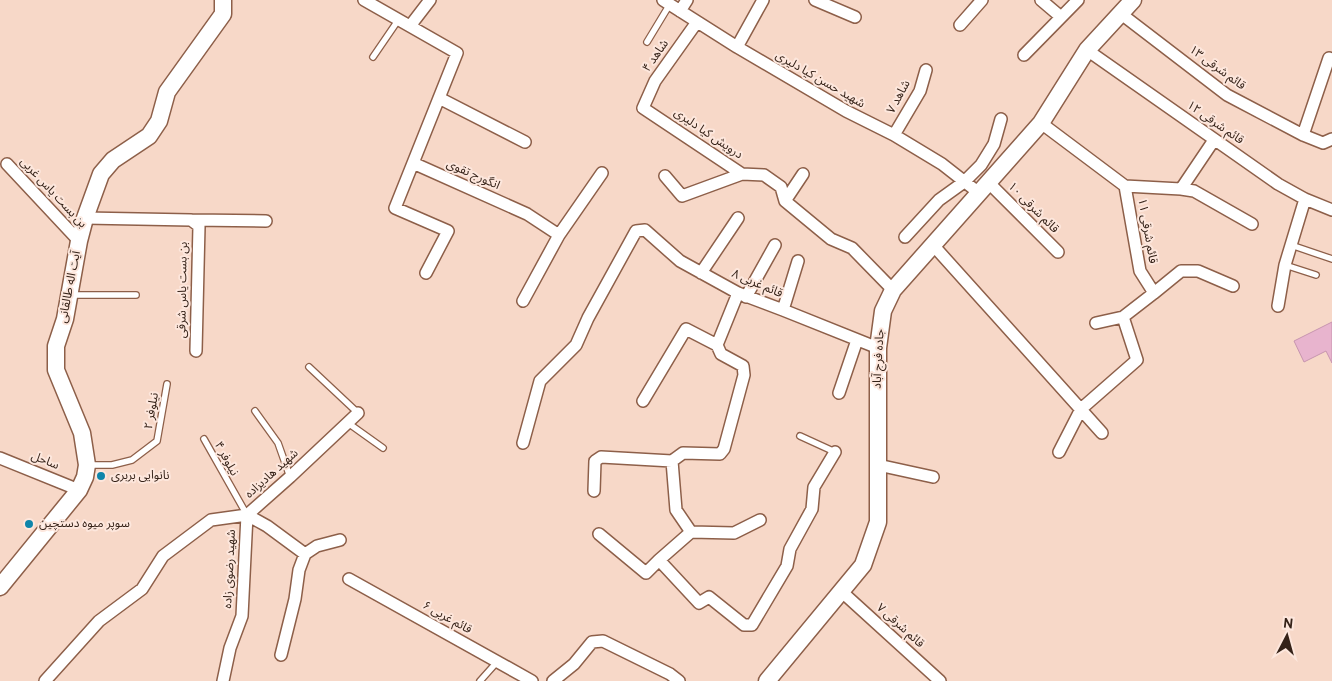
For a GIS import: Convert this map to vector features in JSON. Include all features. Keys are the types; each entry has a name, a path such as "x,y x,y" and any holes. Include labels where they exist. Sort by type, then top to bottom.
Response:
{"street":[{"name":"آیت اله طالقانی","path":"0,586 79,490 86,478 87,464 82,433 56,370 56,346 65,319 85,218 101,174 113,160 149,136 159,121 167,92 223,14 223,0"},
{"path":"364,0 457,53 395,208 448,231 426,273"},
{"path":"410,26 430,0"},
{"path":"680,11 687,0"},
{"path":"737,47 763,0"},
{"path":"815,0 855,17"},
{"path":"960,25 982,0"},
{"path":"1041,0 1061,17"},
{"path":"1024,55 1078,0"},
{"name":"جاده فرج آباد","path":"768,681 863,565 878,522 878,348 883,311 893,290 1041,122 1087,50 1133,0"},
{"name":"شهید حسن کیا دلیری","path":"667,2 737,47 846,111 894,135 942,164 964,182"},
{"name":"قائم شرقی ۱۳","path":"1120,13 1227,95 1303,135 1323,143 1332,139"},
{"name":"شاهد ۴","path":"643,108 655,81 697,22"},
{"name":"قائم شرقی ۱۲","path":"1087,50 1278,184 1305,199 1332,210"},
{"path":"1303,135 1329,58"},
{"name":"شاهد ۷","path":"894,135 920,91 926,70"},
{"path":"439,98 525,142"},
{"name":"درویش کیا دلیری","path":"643,108 742,174 764,175 781,187 785,201 831,238 852,248 893,290"},
{"path":"905,238 939,200 964,182 981,165 994,144 1001,119"},
{"name":"قائم شرقی ۱۱","path":"1041,122 1125,186 1140,271 1154,293"},
{"path":"1180,189 1214,140"},
{"name":"انگورج تقوی","path":"413,163 528,214 559,235"},
{"name":"بن بست یاس غربی","path":"7,164 79,241"},
{"path":"523,301 559,235 602,173"},
{"path":"665,176 682,196 742,174"},
{"path":"785,201 803,174"},
{"name":"قائم شرقی ۱۰","path":"964,182 984,188 1058,252"},
{"path":"1125,186 1194,191 1252,224"},
{"path":"1278,306 1285,266 1305,199"},
{"path":"85,218 266,221"},
{"path":"701,273 738,218"},
{"name":"بن بست یاس شرقی","path":"191,220 198,226 196,351"},
{"name":"قائم غربی ۸","path":"523,443 540,381 576,345 588,318 636,231 645,230 680,260 742,295 878,348"},
{"path":"717,345 742,295 775,245"},
{"path":"933,245 1102,433"},
{"path":"784,310 798,261"},
{"path":"1096,323 1123,317 1180,271 1198,271 1232,286"},
{"path":"1059,452 1080,409 1137,360 1123,317"},
{"path":"594,491 595,461 601,457 672,461 683,453 720,454 724,449 744,376 743,366 721,354 717,345 686,329 643,401"},
{"path":"839,393 857,340"},
{"name":"شهید هادیزاده","path":"45,681 99,621 142,589 163,556 211,520 247,515 358,413"},
{"path":"659,560 699,602 709,597 744,625 752,625 787,566 790,549 812,509 814,487 834,452"},
{"name":"ساحل","path":"0,458 79,490"},
{"path":"672,461 676,510 691,532"},
{"path":"878,464 933,477"},
{"path":"247,515 267,526 305,554"},
{"name":"شهید رضوی زاده","path":"223,681 230,648 242,616 247,515"},
{"path":"600,534 646,573 691,532 734,533 760,520"},
{"path":"281,655 295,599 298,570 305,554 317,546 340,540"},
{"name":"قائم غربی ۶","path":"350,579 532,681"},
{"name":"قائم شرقی ۷","path":"841,591 940,681"},
{"path":"552,681 574,664 592,642 603,642 670,674 679,681"}],"lane":[{"path":"647,42 667,2"},
{"path":"372,57 399,20"},
{"path":"1291,245 1332,259"},
{"path":"1285,266 1316,275"},
{"path":"69,295 136,294"},
{"path":"309,367 358,413"},
{"name":"نیلوفر ۲","path":"87,464 112,465 132,460 156,441 167,384"},
{"path":"255,411 278,443 290,477"},
{"path":"348,423 383,448"},
{"path":"800,436 834,452"},
{"name":"نیلوفر ۴","path":"204,439 247,515"},
{"path":"480,681 497,662"}],"building":[{"path":"1332,322 1332,363 1326,351 1304,362 1294,341"}],"place":[{"name":"نانوایی بربری","path":"101,476"},
{"name":"سوپر میوه دستچین","path":"29,524"}]}
